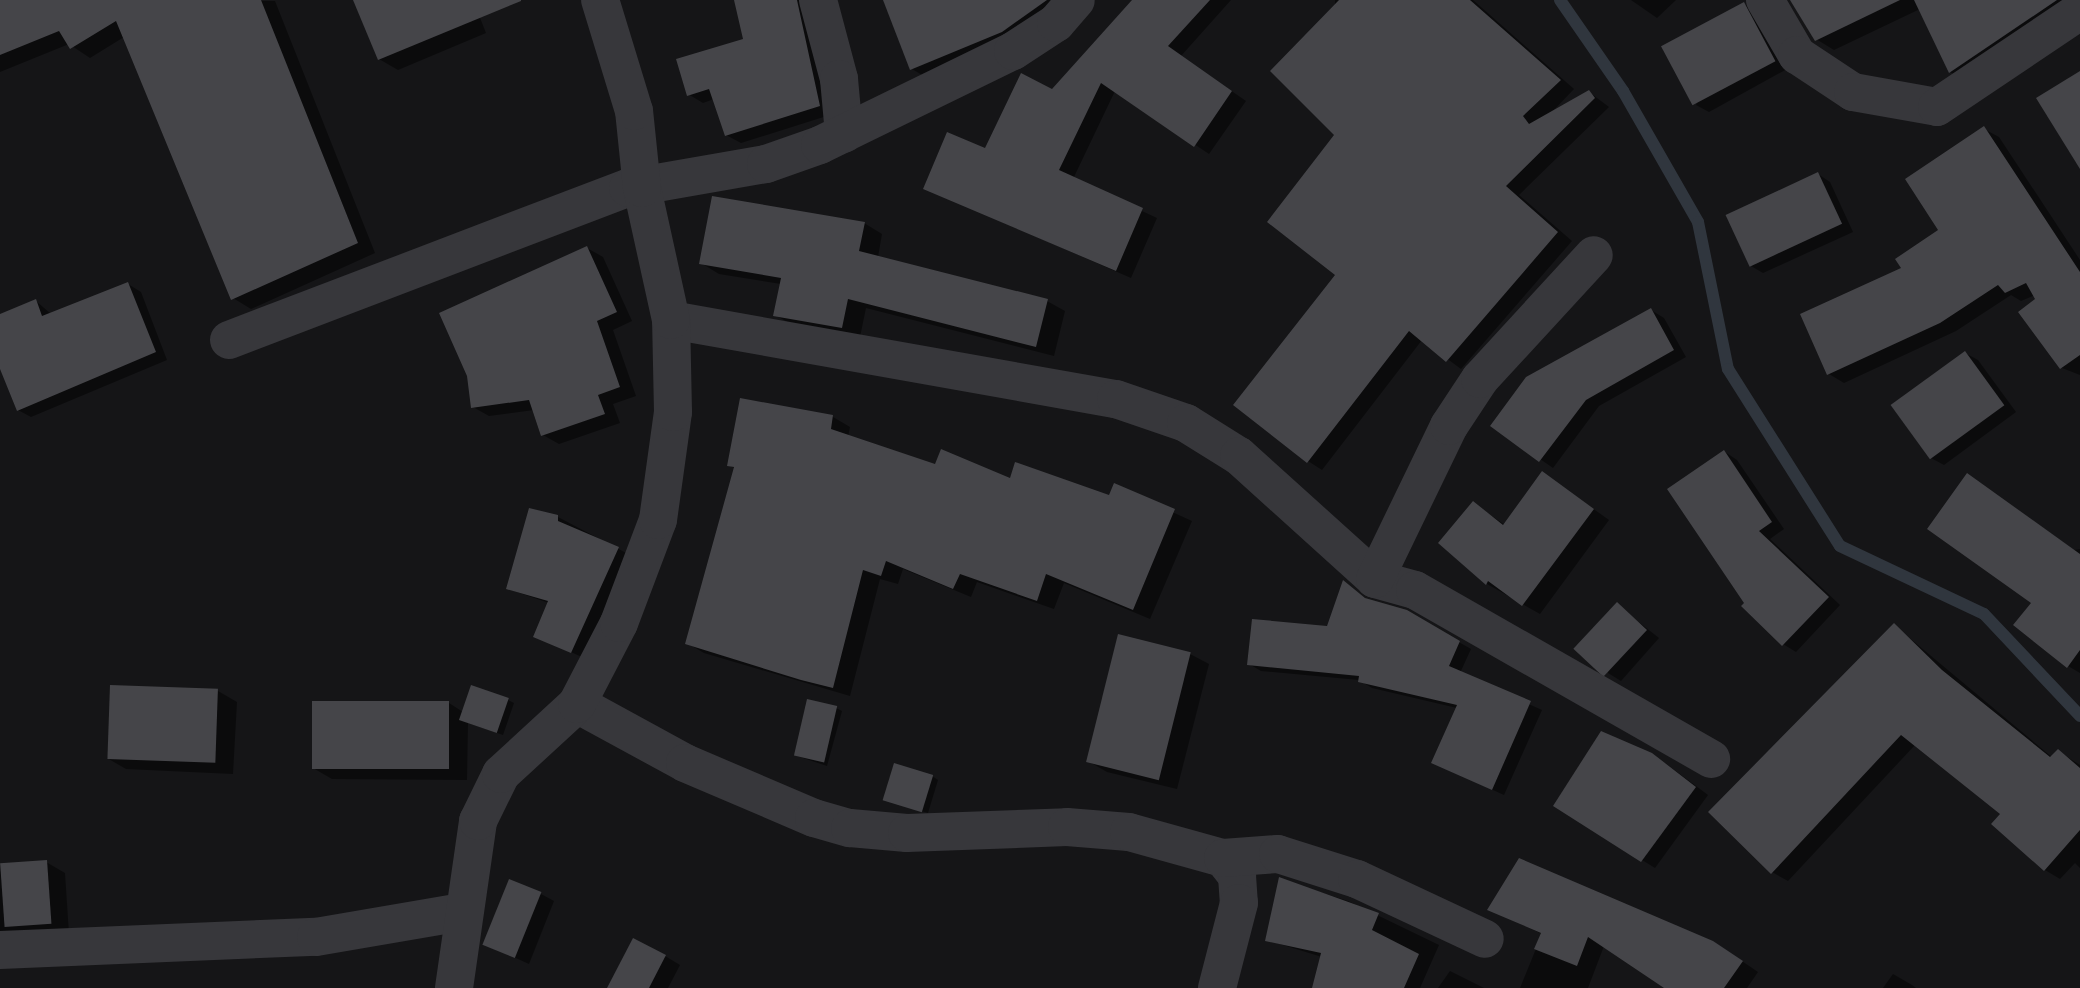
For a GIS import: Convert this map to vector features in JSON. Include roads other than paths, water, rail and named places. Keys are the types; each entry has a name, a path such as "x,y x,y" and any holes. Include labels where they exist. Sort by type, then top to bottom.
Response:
{"street":[{"path":"454,988 462,912 478,821 500,774 577,704 619,623 658,520 673,412 671,320 642,188 634,111 600,0"},
{"path":"818,0 839,79 844,134"},
{"path":"229,340 628,188 642,188 766,164 844,134 1013,51 1056,23 1076,0"},
{"path":"1765,0 1797,55 1853,92 1937,107 2080,11"},
{"path":"1375,579 1449,426 1474,389 1594,255"},
{"path":"671,320 1116,398 1186,423 1239,456 1375,579 1415,590 1711,759"},
{"path":"577,704 685,763 814,818 850,828 907,833 1067,827 1129,832 1223,858 1278,854 1357,879 1485,939"},
{"path":"1217,988 1239,903 1237,876 1223,858"},
{"path":"0,950 316,937 462,912"}],"waterway":[{"path":"1560,0 1623,91 1698,222 1728,369 1840,546 1984,614 2080,716"}]}
